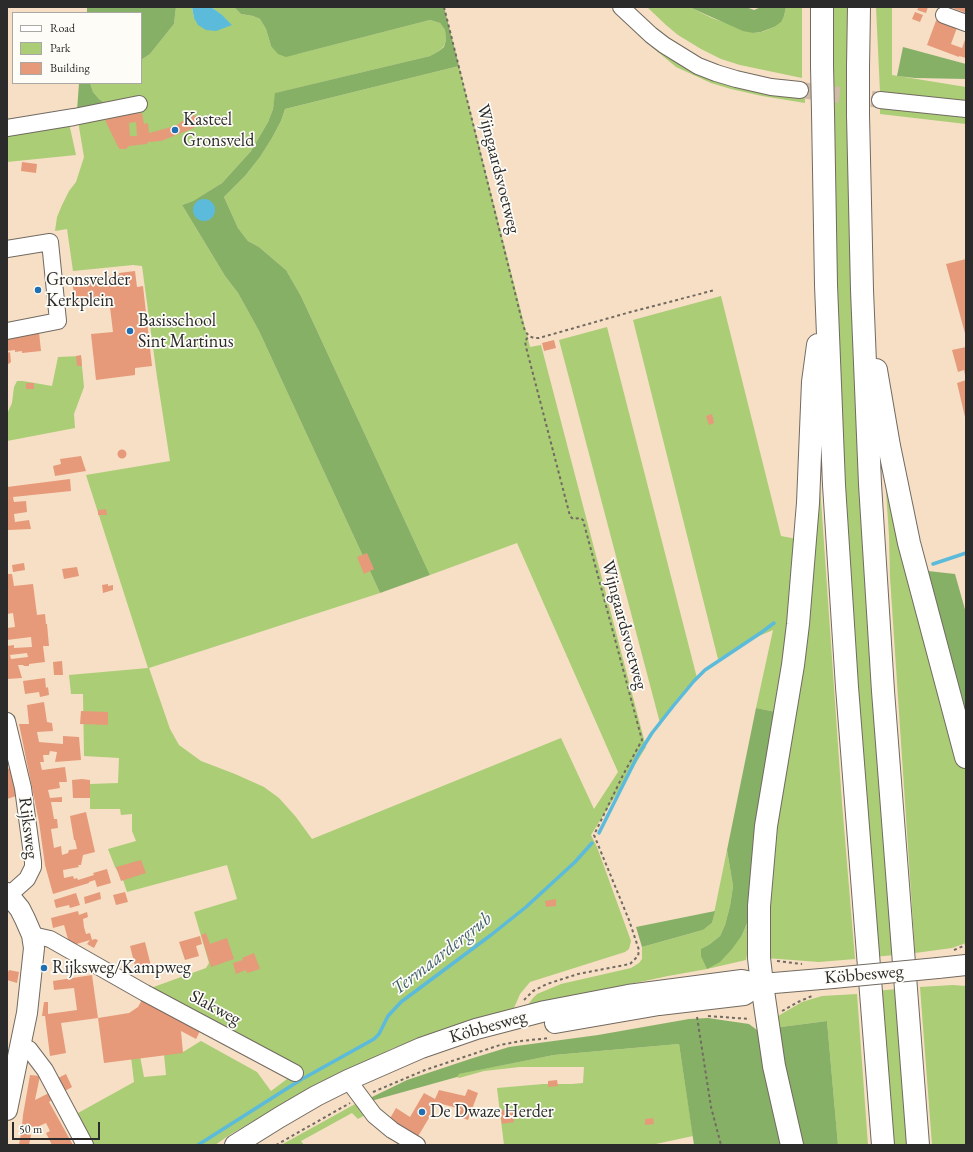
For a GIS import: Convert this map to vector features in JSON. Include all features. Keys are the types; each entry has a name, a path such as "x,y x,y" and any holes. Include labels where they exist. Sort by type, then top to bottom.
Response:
{"highway":[{"path":"822,7 826,285 834,484 847,687 883,1145"},
{"path":"859,7 858,115 862,290 870,469 883,691 918,1145"},
{"path":"792,1145 774,1066 762,984 758,940 761,870 766,826 793,665 798,624 807,510 813,382 826,285"},
{"path":"862,290 889,446 909,543 966,757"}],"main road":[{"name":"Rijksweg","path":"7,1110 11,1066 20,1046 27,1012 34,948 32,935 20,909 8,894"},
{"name":"Köbbesweg","path":"260,1145 355,1090 421,1048 520,1017 628,994 742,980 762,984 966,965"},
{"name":"Köbbesweg","path":"235,1145 316,1096 355,1090"}],"street":[{"path":"621,7 660,42 698,66 736,79 771,87 800,90"},
{"path":"944,15 966,23"},
{"path":"880,100 966,109"},
{"path":"7,128 139,104"},
{"path":"7,249 50,242 58,321 9,331"},
{"name":"Rijksweg","path":"7,721 23,788 33,862 33,867 27,879 8,894"},
{"name":"Slakweg","path":"32,935 50,939 146,993 295,1073"},
{"path":"20,1046 28,1048 45,1070 84,1145"},
{"path":"355,1090 374,1115 383,1123 417,1145"}],"path":[{"name":"Wijngaardsvoetweg","path":"444,7 522,321 525,331 529,336 525,341 526,347 570,516 573,519 582,519 642,740 594,835 629,920 639,950 638,956 634,962 578,974 547,984 533,991 520,1017"},
{"path":"529,336 539,338 716,290"},
{"path":"697,1016 711,1107 721,1145"},
{"path":"276,1145 335,1111 355,1090 425,1070 492,1047 520,1041 550,1038"}],"green space":[{"path":"87,7 176,7 174,24 150,54 142,59 142,12 87,12"},
{"path":"176,7 192,7 194,18 221,14 211,7 234,7 241,14 260,19 266,29 271,46 297,54 430,20 440,23 445,30 446,40 444,46 439,51 430,56 276,93 273,109 268,122 251,151 222,183 193,201 182,205 225,276 238,293 259,331 380,593 149,668 170,729 179,745 201,761 264,787 279,798 296,817 312,839 561,738 594,809 618,772 517,543 430,575 301,296 286,270 259,247 248,241 238,228 224,197 245,176 260,157 281,121 285,109 459,66 530,347 541,345 646,747 591,835 597,847 631,941 629,949 625,952 530,982 520,994 514,1008 428,1035 391,1049 314,1087 231,1134 215,1145 92,1145 78,1113 134,1082 131,1057 140,1056 144,1077 166,1075 164,1054 183,1052 201,1041 257,1072 271,1091 299,1070 148,989 206,968 209,963 194,912 237,899 227,865 127,892 108,849 136,841 132,831 132,814 121,815 120,809 90,809 90,784 118,783 119,758 84,756 83,694 71,694 69,675 148,668 86,475 170,461 142,266 133,265 73,271 67,229 55,231 57,217 69,191 76,182 84,157 78,121 107,105 93,92 90,84 142,84 142,59 150,54 174,24"},
{"path":"234,7 444,7 459,66 285,109 281,121 260,157 245,176 224,197 238,228 248,241 259,247 286,270 301,296 430,575 380,593 259,331 238,293 225,276 182,205 193,201 222,183 251,151 268,122 273,109 275,93 430,56 444,47 446,40 445,30 440,23 430,20 286,57 278,54 271,46 266,29 260,19 241,14"},
{"path":"615,7 710,69 805,91 805,103 731,89 711,83 676,67 640,37"},
{"path":"647,7 689,7 712,18 753,33 762,32 774,27 784,16 786,7 802,7 802,78 740,65 721,59 678,35"},
{"path":"689,7 746,7 754,10 761,7 786,7 781,22 774,27 761,32 753,33 743,31"},
{"path":"831,7 852,7 894,955 874,957 840,458"},
{"path":"876,7 892,7 892,75 966,87 966,103 880,92"},
{"path":"903,47 966,64 966,79 915,78 897,76"},
{"path":"79,84 90,84 93,92 107,105 77,111"},
{"path":"880,104 966,114 966,124 880,114"},
{"path":"69,123 76,155 7,162 7,133"},
{"path":"721,296 781,536 797,539 794,584 776,712 756,708 773,630 759,636 718,659 633,320"},
{"path":"607,327 697,678 677,699 660,723 559,340"},
{"path":"81,356 84,387 74,414 75,428 7,441 7,414 12,403 14,387 17,381 52,386 58,357"},
{"path":"883,445 966,765 966,943 952,948 915,953 890,577"},
{"path":"819,471 842,803 855,959 819,962 766,958 763,912"},
{"path":"928,571 955,574 966,613 966,717"},
{"path":"756,708 776,712 753,853 748,921 742,935 732,949 720,962 707,969 701,956 701,949 720,936 725,925 730,906 733,886 727,850"},
{"path":"727,850 733,886 730,906 725,925 720,936 701,949 742,935 748,921 749,944 746,960 527,1006 537,994 561,984 631,968 642,959 642,947 703,930 712,923"},
{"path":"715,911 712,923 703,930 642,947 636,927"},
{"path":"953,985 966,986 966,1145 932,1145 920,987"},
{"path":"896,989 910,1145 887,1145 877,991"},
{"path":"857,994 868,1145 838,1145 827,1021 773,1028 778,1016 802,1002 822,996"},
{"path":"708,1018 749,1024 757,1030 782,1145 694,1145 679,1044 554,1055 459,1074 457,1077 371,1101 370,1098 407,1080 509,1047 598,1035 689,1019"},
{"path":"827,1021 838,1145 798,1145 773,1028"},
{"path":"679,1044 693,1136 651,1145 504,1145 497,1088 543,1084 583,1083 584,1067 520,1067 484,1071 459,1078 457,1077 458,1074 554,1055"},
{"path":"357,1103 365,1115 358,1119 352,1113 301,1141 304,1145 281,1145"}],"water":[{"path":"192,7 211,7 232,25 216,31 206,30 198,25 194,18"},
{"path":"204,199 212,202 215,210 212,218 204,221 196,218 193,210 196,202"}],"building":[{"path":"919,7 928,7 926,13 917,10"},
{"path":"950,7 966,7 966,13"},
{"path":"915,12 923,15 920,22 912,19"},
{"path":"937,18 958,25 951,44 962,48 966,37 966,58 959,57 927,45"},
{"name":"Kasteel Gronsveld","path":"138,110 139,114 142,113 144,124 148,123 149,133 175,126 183,121 186,116 190,115 196,116 198,121 194,128 161,141 148,142 147,144 129,146 126,149 120,149 105,120 122,116 122,113","holes":["136,122 137,136 130,136 129,123"]},
{"path":"22,162 37,164 36,173 21,171"},
{"path":"966,259 966,337 946,264"},
{"path":"135,271 137,287 143,286 152,366 135,368 135,375 96,380 91,334 113,332 109,299 75,302 72,279 119,275 119,273"},
{"path":"39,332 41,351 22,353 22,351 15,352 15,350 7,351 7,336"},
{"path":"554,340 556,348 544,351 542,343"},
{"path":"966,347 965,375 964,370 958,372 952,350"},
{"path":"10,352 11,362 7,365 7,353"},
{"path":"81,355 82,366 77,366 76,356"},
{"path":"966,380 966,417 965,417 957,383"},
{"path":"26,383 34,383 34,389 26,389"},
{"path":"712,414 714,423 709,425 706,416"},
{"path":"122,449 127,454 122,459 117,454"},
{"path":"81,456 86,471 55,476 53,466 61,464 60,459"},
{"path":"70,479 71,491 13,497 14,502 26,501 27,512 14,514 15,522 29,520 31,529 8,530 7,487"},
{"path":"106,509 107,515 98,515 98,510"},
{"path":"367,553 374,569 364,574 357,557"},
{"path":"24,563 25,570 13,572 12,565"},
{"path":"77,567 79,576 64,579 62,569"},
{"path":"7,574 12,574 14,586 33,584 37,615 45,614 47,624 49,646 43,646 45,662 29,664 29,666 18,665 22,678 7,679 7,646 14,645 14,648 32,647 31,637 7,640 7,628 15,627 13,613 7,614","holes":["27,653 28,657 11,659 10,655"]},
{"path":"108,584 108,586 113,585 113,590 103,593 102,585"},
{"path":"62,661 63,675 54,675 53,662"},
{"path":"45,678 46,688 48,687 49,695 40,697 39,692 25,694 23,681"},
{"path":"44,702 47,722 52,723 53,731 37,732 39,742 63,744 63,736 79,737 81,760 55,762 57,752 50,751 49,755 43,755 44,762 40,762 42,770 65,767 67,782 59,782 60,788 48,790 50,798 62,797 62,802 51,802 54,819 57,819 58,828 51,829 54,848 61,846 62,855 68,853 69,850 77,849 70,816 86,812 95,852 83,855 81,865 78,865 79,867 63,870 64,878 73,876 74,879 77,878 78,880 94,875 93,873 107,869 111,883 97,887 95,880 53,894 45,865 39,822 19,724 29,724 27,705"},
{"path":"81,711 108,712 108,725 80,724"},
{"path":"11,768 16,796 7,799 7,769"},
{"path":"72,780 90,780 90,798 73,798"},
{"path":"141,860 146,873 121,881 116,867"},
{"path":"100,892 101,899 85,904 84,897"},
{"path":"125,892 128,902 116,905 113,895"},
{"path":"76,893 80,905 70,908 69,905 56,908 54,900"},
{"path":"556,899 556,906 546,907 545,901"},
{"path":"78,911 79,915 87,912 88,917 83,919 84,927 86,934 90,933 92,940 98,940 94,948 87,944 90,940 70,946 64,925 53,928 51,918"},
{"path":"206,933 210,944 227,938 234,959 211,967 201,935"},
{"path":"200,936 202,944 196,946 199,956 185,960 179,942"},
{"path":"145,942 151,966 136,970 130,946"},
{"path":"254,953 260,969 247,973 246,970 236,974 233,963 243,960 242,958"},
{"path":"9,970 19,972 17,983 7,980 7,972"},
{"path":"92,975 98,1018 61,1023 66,1053 50,1056 45,1016 42,1016 44,1002 48,1002 48,1014 77,1010 74,988 54,990 53,981"},
{"path":"143,998 200,1031 196,1039 181,1031 183,1053 104,1063 98,1018 129,1013 138,1007"},
{"path":"66,1074 72,1087 65,1091 58,1078"},
{"path":"30,1075 40,1076 35,1100 49,1093 53,1099 49,1102 73,1145 52,1145 46,1133 50,1131 46,1123 37,1127 22,1126"},
{"path":"557,1080 558,1086 548,1087 548,1081"},
{"name":"De Dwaze Herder","path":"468,1089 478,1093 468,1120 458,1116 461,1109 438,1103 417,1138 389,1120 396,1108 410,1117 424,1093 435,1099 439,1090 465,1096"},
{"path":"513,1109 514,1122 502,1124 500,1110"},
{"path":"653,1118 654,1124 645,1125 645,1119"},
{"path":"21,1133 31,1135 29,1145 19,1145"}],"waterway":[{"name":"Termaardergrub","path":"933,564 966,553"},
{"name":"Termaardergrub","path":"599,833 638,755 652,733 674,705 705,670 774,623"},
{"name":"Termaardergrub","path":"304,1078 374,1039 379,1034 388,1016 401,1002 526,907 575,862 592,843"},
{"name":"Termaardergrub","path":"198,1145 302,1079"}],"tunnel":[{"path":"800,90 880,100"}],"place":[{"name":"Kasteel Gronsveld","path":"175,130"},
{"name":"Gronsvelder Kerkplein","path":"38,290"},
{"name":"Basisschool Sint Martinus","path":"130,331"},
{"name":"Rijksweg/Kampweg","path":"44,968"},
{"name":"De Dwaze Herder","path":"422,1112"}]}
